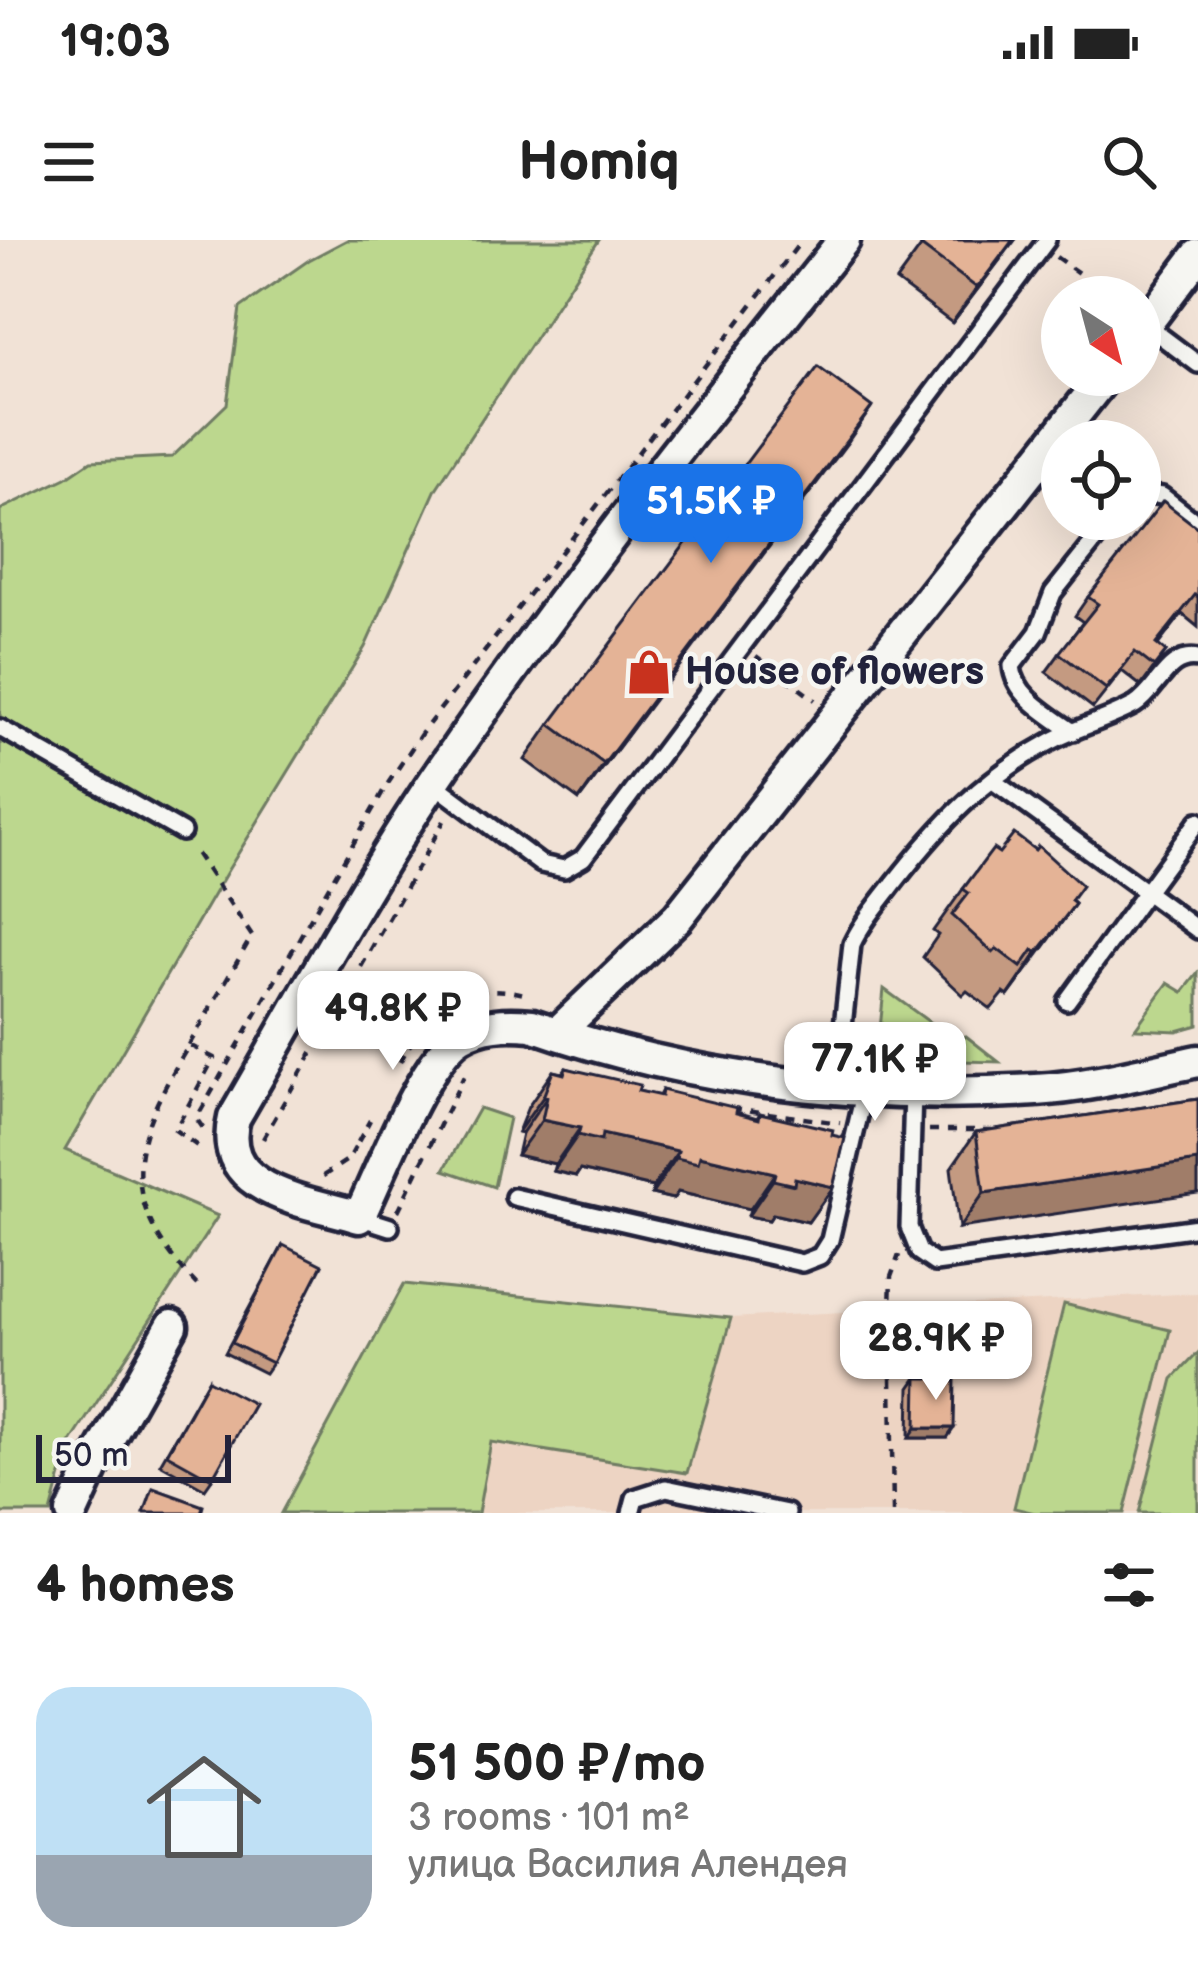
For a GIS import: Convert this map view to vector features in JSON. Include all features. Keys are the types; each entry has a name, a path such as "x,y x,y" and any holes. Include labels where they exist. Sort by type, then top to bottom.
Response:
{"street":[{"path":"844,240 688,436 445,792 234,1118 230,1143 234,1159 254,1183 358,1217 433,1065 455,1040 487,1025 532,1025 706,1072 851,1090 1040,1090 1198,1061"},
{"path":"1161,305 1198,255"},
{"path":"557,1033 663,933 1089,396"},
{"path":"72,1513 172,1326"}],"lane":[{"path":"445,792 541,864 574,866 584,858 1044,243"},
{"path":"1161,340 1198,364"},
{"path":"1161,496 1198,524"},
{"path":"1072,733 1021,691 1012,666 1038,632 1053,593 1095,540"},
{"path":"514,1197 802,1263 820,1256 830,1240 857,1125 851,1090 848,962 857,934 948,815 1040,747 1138,703 1181,659 1198,659"},
{"path":"0,728 182,832"},
{"path":"993,781 1198,930"},
{"path":"1067,1000 1198,821"},
{"path":"913,1092 908,1227 919,1252 941,1265 1198,1227"},
{"path":"358,1217 390,1227"},
{"path":"632,1513 634,1498 665,1488 788,1513"}],"path":[{"path":"1044,243 1086,276"},
{"path":"742,646 837,716"},
{"path":"190,1045 214,1058 176,1130 207,1153 230,1143 254,1154 445,792"},
{"path":"182,832 252,936 154,1104 137,1161 147,1218 169,1256 196,1285"},
{"path":"390,1227 467,1070"},
{"path":"728,1108 857,1125"},
{"path":"911,1130 1006,1130"},
{"path":"322,1176 349,1159 357,1144"},
{"path":"893,1513 891,1277 908,1227"}],"shaded area":[{"path":"1198,1293 1198,1513 478,1513 491,1442 687,1473 731,1318"}],"green space":[{"path":"347,240 599,240 436,489 365,647 65,1150 218,1216 69,1445 51,1513 0,1513 0,510 91,461 172,457 227,404 240,308"},
{"path":"1198,973 1198,1025 1177,1031 1135,1029 1168,983 1183,992"},
{"path":"884,989 954,1040 966,1036 999,1062 877,1059"},
{"path":"479,1108 509,1118 494,1187 444,1170"},
{"path":"404,1284 731,1318 687,1473 491,1442 478,1513 281,1513"},
{"path":"1064,1304 1170,1330 1124,1513 1035,1513 1014,1508"},
{"path":"1198,1353 1198,1513 1139,1513 1173,1379"}],"building":[{"path":"926,240 1013,240 977,288 921,246"},
{"path":"818,367 872,407 604,764 550,724"},
{"path":"1161,504 1198,528 1198,597 1156,644 1166,652 1154,667 1135,652 1106,689 1059,653 1098,604 1088,597 1133,540 1161,540"},
{"path":"1014,834 1035,850 1038,846 1082,886 1071,901 1075,904 1021,967 997,949 993,953 952,915 969,893 963,889 993,849 999,853"},
{"path":"566,1068 640,1085 638,1091 661,1096 662,1090 737,1108 736,1113 759,1119 760,1113 833,1130 832,1135 845,1138 833,1187 795,1178 794,1185 773,1180 775,1173 700,1156 698,1163 676,1158 678,1151 602,1134 601,1141 578,1135 580,1128 542,1120 547,1097 543,1097 553,1071 564,1074"},
{"path":"1198,1099 1198,1161 984,1193 976,1132"},
{"path":"283,1245 322,1265 272,1363 232,1343"},
{"path":"917,1378 955,1378 954,1428 916,1428"},
{"path":"208,1380 254,1404 212,1479 167,1454"},
{"path":"153,1488 203,1506 201,1513 144,1513"}],"place":[{"name":"House of flowers","path":"649,672"}]}
